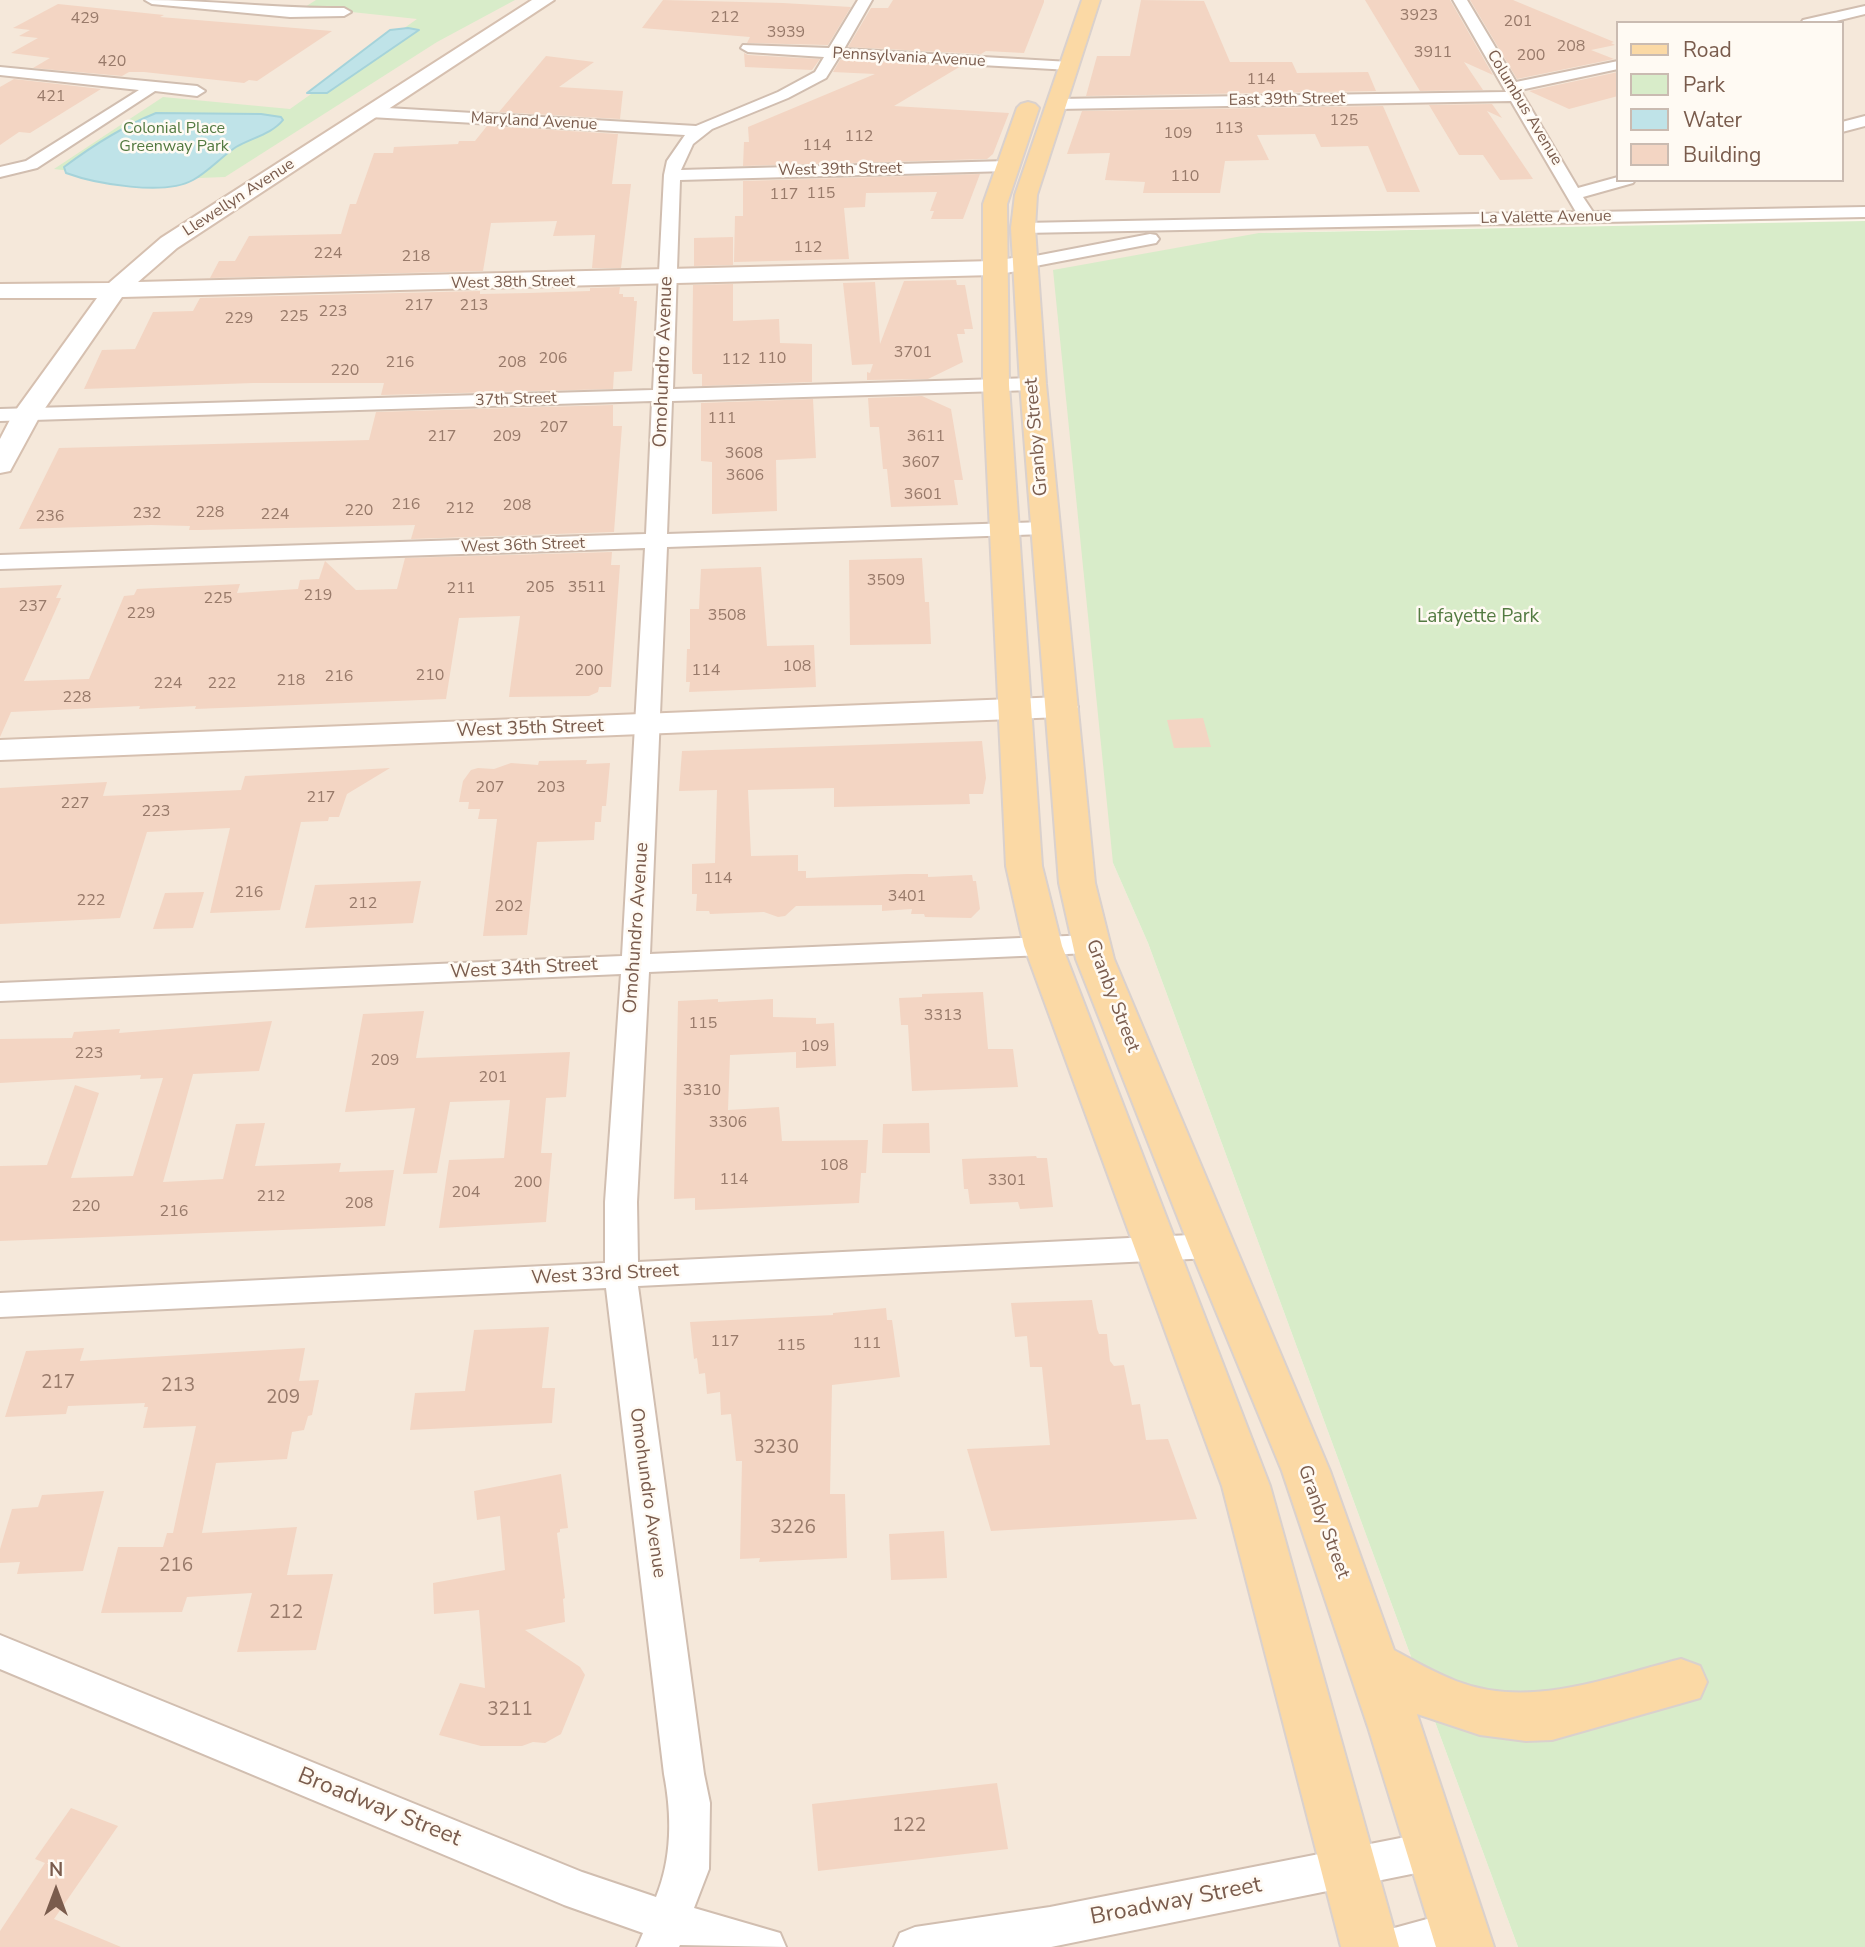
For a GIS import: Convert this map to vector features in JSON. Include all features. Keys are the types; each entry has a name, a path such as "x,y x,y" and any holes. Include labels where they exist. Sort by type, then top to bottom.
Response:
{"main road":[{"name":"Granby Street","path":"1091,0 1027,195 1023,228 1009,265 996,385 1024,866 1043,946 1246,1486 1370,1947"},
{"name":"Granby Street","path":"1053,39 995,204 1033,384 1073,855 1090,944 1211,1246 1306,1471 1436,1850 1462,1938"},
{"path":"1374,1665 1425,1695 1458,1707 1530,1717 1552,1716 1681,1682"}],"street":[{"path":"152,0 290,13 344,12"},
{"name":"Llewellyn Avenue","path":"0,466 27,414 114,291 169,243 545,0"},
{"name":"Omohundro Avenue","path":"664,1935 688,1869 690,1803 682,1760 624,1317 621,1202 649,724 654,541 664,395 672,175 675,161 687,141 698,131 733,113 809,83 821,75 865,0"},
{"name":"Columbus Avenue","path":"1460,0 1587,217"},
{"path":"1817,21 1865,10"},
{"name":"Pennsylvania Avenue","path":"748,48 1070,66"},
{"name":"East 39th Street","path":"1057,104 1514,92 1616,66"},
{"path":"0,71 197,91"},
{"path":"0,172 31,165 148,91 144,86"},
{"name":"Maryland Avenue","path":"370,113 698,131"},
{"path":"1844,126 1865,121"},
{"name":"West 39th Street","path":"672,175 1008,166"},
{"path":"1574,194 1619,182"},
{"name":"La Valette Avenue","path":"1023,228 1865,212"},
{"name":"La Valette Avenue","path":"1009,265 1228,224"},
{"name":"West 38th Street","path":"0,291 668,279 1009,265"},
{"name":"37th Street","path":"0,415 1033,384"},
{"name":"West 36th Street","path":"0,562 1045,528"},
{"name":"West 35th Street","path":"0,750 1061,707"},
{"name":"West 34th Street","path":"0,992 1090,944"},
{"name":"West 33rd Street","path":"0,1305 1211,1246"},
{"name":"Broadway Street","path":"0,1652 579,1891 664,1935 765,1947"},
{"name":"Broadway Street","path":"915,1947 1050,1927 1436,1850"},
{"path":"1391,1947 1462,1938"}],"shaded area":[{"path":"0,0 1865,0 1865,218 1259,233 1113,863 1148,943 1518,1947 0,1947"}],"green space":[{"name":"Colonial Place Greenway Park","path":"316,0 515,0 437,42 225,177 146,180 54,169 163,97 290,109 417,19 305,7"},
{"name":"Lafayette Park","path":"1865,221 1865,1947 1518,1947 1148,943 1113,863 1053,270 1259,233"}],"water":[{"path":"390,30 419,30 327,93 307,93"},
{"path":"156,113 261,114 281,117 283,120 267,132 236,147 199,176 181,185 130,187 66,173 64,167 86,152 120,130"}],"building":[{"path":"663,0 851,7 828,45 747,43 750,37 642,28"},
{"path":"893,0 1044,2 1024,53 986,51 981,54 848,47 871,8 888,8"},
{"path":"1141,0 1204,1 1230,62 1292,62 1297,73 1368,72 1376,91 1086,96 1097,56 1130,56"},
{"path":"1365,0 1450,0 1493,75 1464,62 1483,90 1420,91"},
{"path":"1470,0 1513,0 1614,42 1611,43 1615,45 1591,50 1614,59 1517,79"},
{"path":"58,4 164,15 160,17 332,31 257,81 249,80 244,83 144,72 129,72 122,76 33,68 50,58 11,53 38,38 19,36 30,30 13,28"},
{"path":"744,53 820,59 812,70 745,67"},
{"path":"546,56 594,62 559,87 623,91 620,119 499,112"},
{"path":"840,60 961,66 894,106 1009,113 993,154 987,159 743,166 744,142 749,142 748,127 875,74 833,72"},
{"path":"1616,72 1616,97 1569,109 1529,91"},
{"path":"14,79 101,89 30,133 19,132 0,145 0,87"},
{"path":"1492,104 1502,118 1487,111 1533,179 1500,180 1483,155 1459,155 1429,105"},
{"path":"1383,106 1420,192 1387,192 1368,146 1321,147 1315,134 1257,135 1269,160 1225,161 1220,193 1143,193 1145,182 1105,180 1110,153 1067,154 1082,111"},
{"path":"487,126 618,134 612,184 631,184 621,268 592,268 595,235 553,236 557,221 491,223 483,271 210,278 219,261 235,261 249,236 341,234 350,204 356,204 374,153 393,153 394,147 475,141"},
{"path":"980,174 963,219 931,219 934,211 930,211 937,192 866,193 865,207 844,208 849,259 734,262 735,216 743,216 743,181"},
{"path":"733,237 733,265 694,266 694,238"},
{"path":"956,280 957,285 965,285 973,329 964,329 965,334 957,334 963,362 928,379 867,380 867,372 870,373 873,364 852,365 843,283 875,282 880,344 904,281"},
{"path":"733,284 733,321 779,319 780,343 812,344 812,382 702,386 702,374 693,374 692,370 693,285"},
{"path":"620,287 619,294 623,294 623,297 634,297 634,301 637,301 632,371 614,372 613,389 381,395 384,383 253,383 84,389 102,350 135,349 153,312 193,311 200,298 480,291 480,294 529,293"},
{"path":"922,396 951,409 963,480 954,480 958,505 891,507 887,469 883,469 879,427 870,427 868,398"},
{"path":"813,399 816,458 776,460 777,511 712,514 712,462 701,461 701,403"},
{"path":"613,405 613,426 622,426 614,532 411,539 415,525 199,530 189,530 190,526 151,525 19,529 59,448 369,440 376,412"},
{"path":"612,552 611,565 620,565 611,687 599,687 598,692 589,696 509,697 520,616 459,618 446,699 195,709 196,706 139,709 140,706 11,712 0,737 0,588 62,585 56,598 61,598 24,681 89,679 124,596 134,595 137,589 240,584 237,593 298,589 300,580 319,579 325,561 356,590 397,589 405,558"},
{"path":"922,558 925,602 929,602 931,644 850,645 849,560"},
{"path":"761,567 767,646 814,645 816,687 689,692 690,682 686,682 687,649 690,649 690,609 699,609 701,569"},
{"path":"1203,718 1211,747 1174,748 1167,720"},
{"path":"982,741 986,778 983,794 969,794 970,804 834,807 834,788 748,790 751,856 798,855 798,871 806,871 806,878 907,874 928,874 928,877 972,875 973,881 976,881 980,909 971,918 925,917 924,914 911,914 912,909 882,911 882,905 796,906 785,916 778,917 764,912 710,914 709,911 696,911 697,894 692,894 692,864 715,863 717,790 679,791 682,751"},
{"path":"587,760 586,764 610,763 606,806 602,806 601,822 595,822 594,840 537,842 527,935 483,936 497,819 478,819 480,809 468,809 469,802 459,802 463,781 471,770 478,768 494,769 511,763 538,765 539,761"},
{"path":"390,768 347,794 339,817 329,817 328,821 301,822 280,910 210,913 230,828 147,832 120,918 0,924 0,788 107,782 103,796 241,790 245,776"},
{"path":"421,881 413,923 305,928 315,885"},
{"path":"204,892 193,928 153,929 165,893"},
{"path":"983,992 988,1049 1013,1049 1018,1087 912,1091 908,1025 901,1025 899,998 922,997 922,994"},
{"path":"718,999 718,1002 773,999 773,1017 816,1018 816,1024 834,1023 836,1066 796,1068 796,1052 730,1055 728,1110 779,1107 782,1141 868,1140 866,1173 861,1173 859,1203 695,1210 695,1198 674,1199 678,1001"},
{"path":"424,1011 416,1058 570,1052 566,1097 546,1098 541,1153 552,1153 546,1222 439,1228 449,1160 504,1158 510,1100 450,1102 437,1173 403,1174 415,1108 345,1112 363,1014"},
{"path":"272,1021 259,1071 193,1074 163,1182 223,1179 236,1124 265,1123 255,1166 341,1163 339,1172 394,1170 385,1226 0,1241 0,1166 47,1165 75,1085 99,1093 71,1178 133,1176 163,1078 140,1079 141,1075 0,1083 0,1039 72,1038 74,1032 120,1029 119,1033"},
{"path":"929,1123 930,1153 882,1153 883,1124"},
{"path":"1036,1156 1047,1158 1053,1207 1020,1209 1018,1202 970,1204 968,1189 964,1189 962,1159"},
{"path":"1092,1300 1099,1334 1107,1334 1110,1361 1114,1366 1124,1365 1132,1405 1140,1404 1146,1440 1168,1439 1197,1519 991,1531 967,1449 1050,1445 1042,1367 1030,1367 1027,1336 1015,1337 1011,1303"},
{"path":"886,1308 887,1320 892,1320 900,1377 832,1385 830,1494 845,1494 847,1558 759,1562 760,1558 740,1559 742,1461 736,1461 731,1414 721,1415 720,1392 707,1394 705,1373 699,1374 697,1358 694,1359 690,1322 833,1315"},
{"path":"549,1327 542,1388 555,1388 552,1423 410,1430 415,1393 465,1391 474,1330"},
{"path":"84,1348 80,1361 305,1348 299,1381 319,1380 312,1415 308,1416 304,1430 292,1432 287,1459 216,1463 202,1533 297,1527 287,1575 333,1574 316,1650 237,1652 252,1593 187,1597 182,1612 101,1613 118,1547 163,1547 167,1533 173,1533 196,1426 143,1428 148,1407 144,1407 145,1403 68,1406 66,1414 5,1417 26,1351"},
{"path":"561,1474 568,1528 560,1529 557,1533 565,1598 565,1622 525,1630 580,1667 585,1675 561,1734 545,1743 533,1742 522,1746 481,1746 439,1735 460,1683 485,1688 479,1610 434,1614 433,1583 505,1570 500,1516 477,1520 474,1491"},
{"path":"104,1491 83,1571 17,1574 20,1562 0,1563 0,1549 12,1509 38,1507 42,1495"},
{"path":"944,1531 947,1578 891,1580 889,1534"},
{"path":"997,1783 1008,1849 818,1871 812,1804"},
{"path":"71,1808 118,1826 54,1919 121,1947 0,1947 0,1931 45,1863 35,1859"}]}
